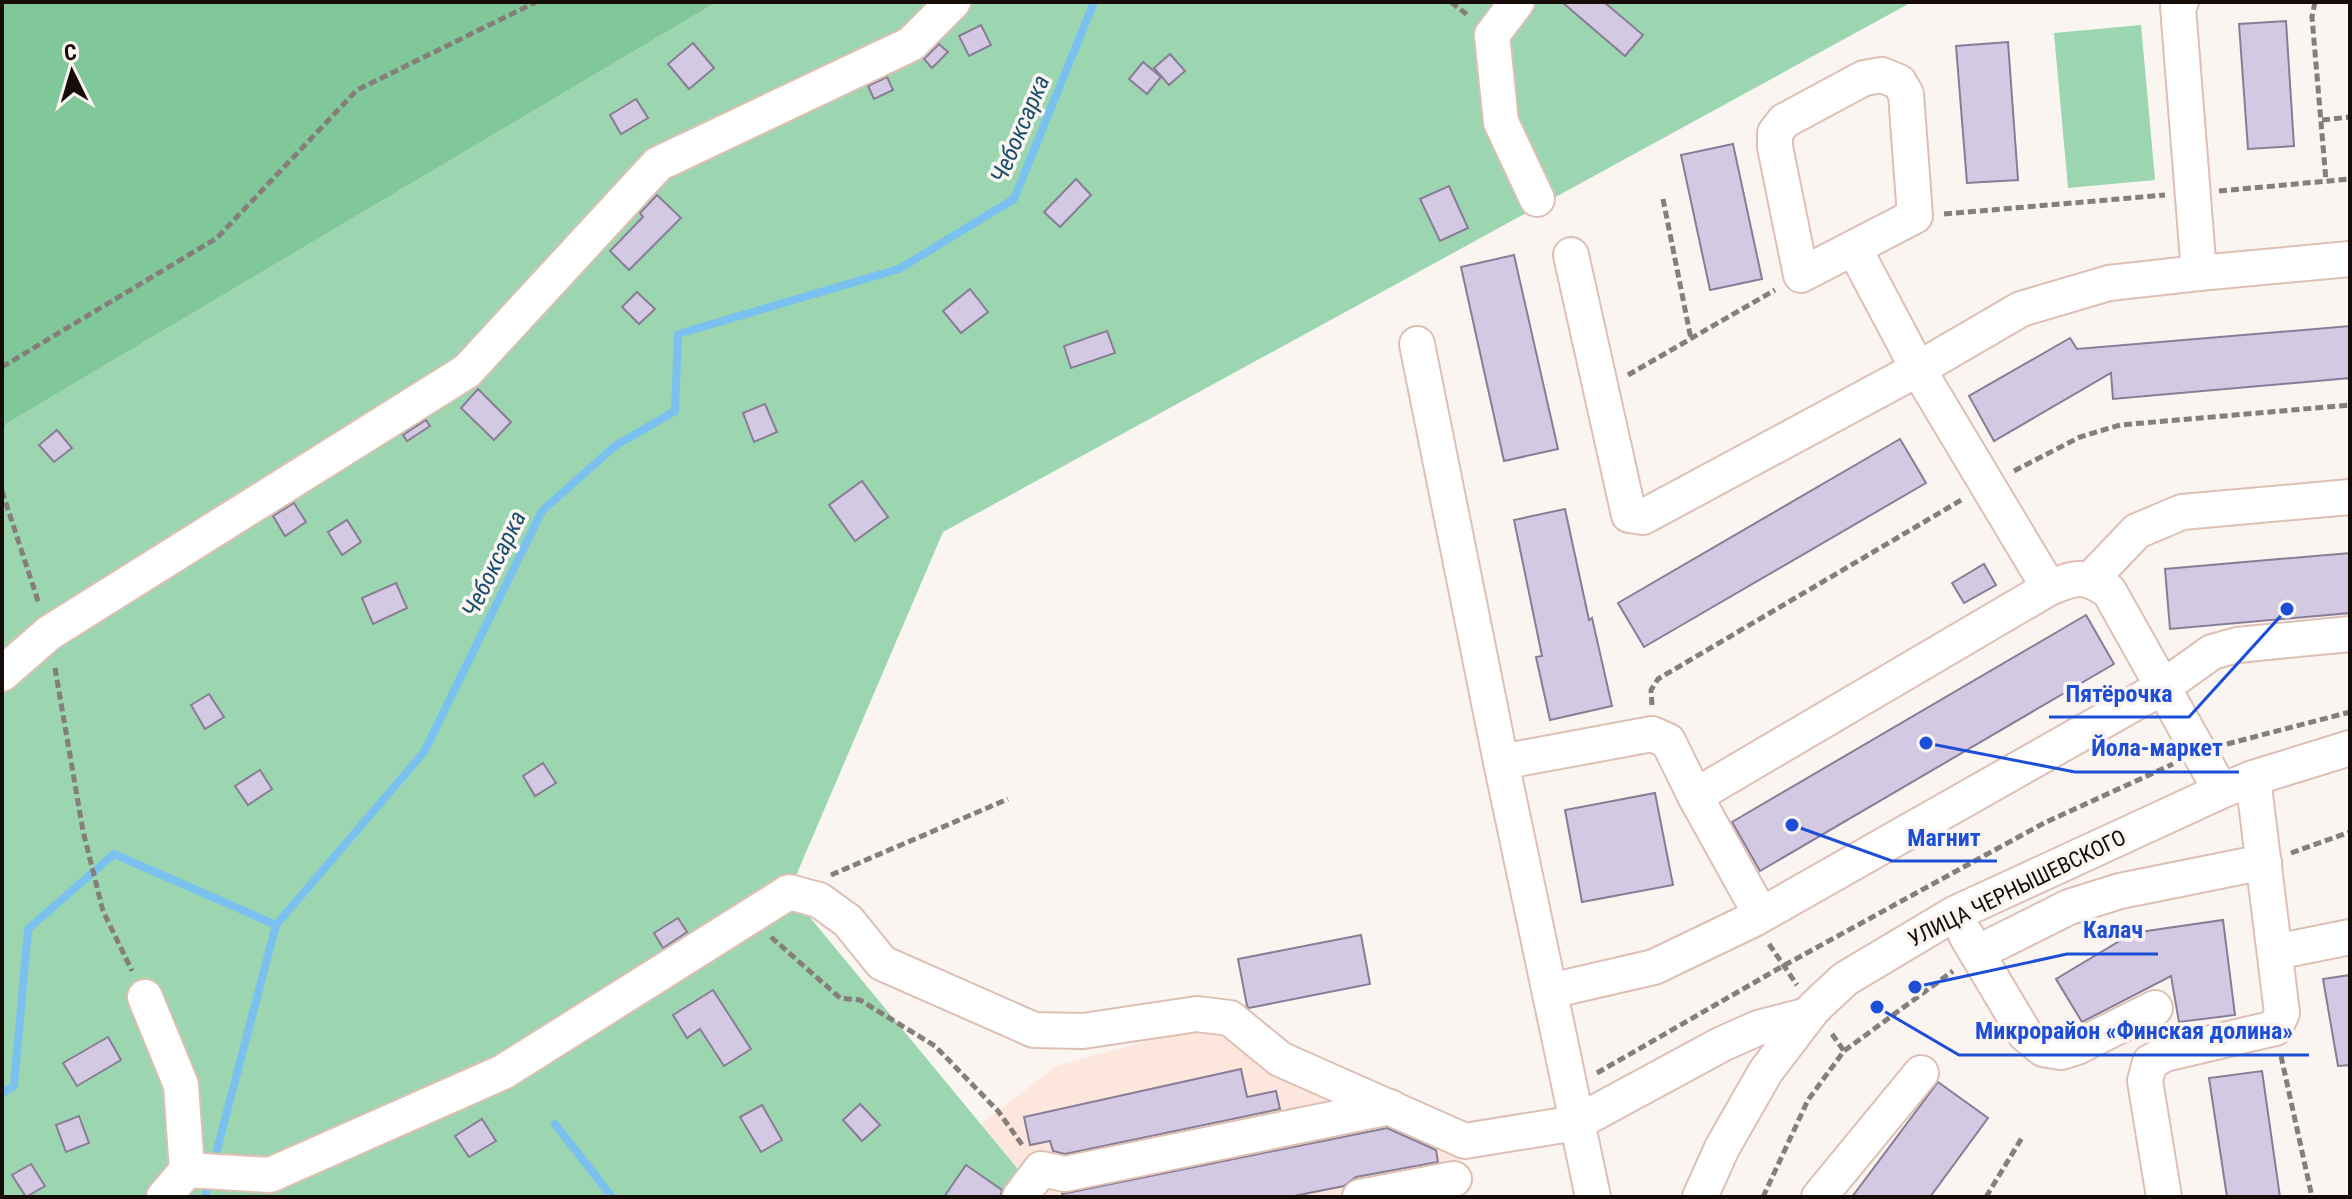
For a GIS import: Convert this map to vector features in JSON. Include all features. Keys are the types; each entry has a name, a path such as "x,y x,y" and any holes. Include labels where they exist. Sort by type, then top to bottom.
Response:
{"street":[{"path":"2,674 49,633 467,371 658,164 911,44 953,2"},
{"path":"1517,2 1492,35 1501,122 1537,199"},
{"path":"2181,2 2178,7 2199,273"},
{"path":"1882,75 1899,82 1906,94 1915,216 1854,248 1801,275 1775,147 1775,133 1784,121 1864,78 1882,75"},
{"path":"1854,248 1918,369 2049,588"},
{"path":"1571,255 1629,515 1643,517 1918,369 2021,309 2109,283 2350,259"},
{"path":"1417,344 1593,1197"},
{"path":"2091,579 2137,531 2182,512 2350,497"},
{"path":"1695,796 2049,588 2074,578 2091,579 2109,591 2221,791"},
{"path":"1550,991 1654,967 1758,917 2163,687 2212,652 2237,645 2350,634"},
{"path":"1501,762 1652,734 1668,741 1758,917"},
{"name":"УЛИЦА ЧЕРНЫШЕВСКОГО","path":"1700,1197 1722,1148 1766,1071 1812,1011 1845,979 1954,914 2221,791 2350,748"},
{"path":"2164,1197 2145,1081 2150,1062 2165,1054 2275,1028 2282,1013 2253,778"},
{"path":"1977,953 2069,907 2120,891 2264,862"},
{"path":"187,1170 231,1172 277,1186 503,1072 789,892 819,900 848,921 882,963 1034,1030 1083,1031 1197,1014 1230,1018 1280,1059 1465,1141 1576,1123 1722,1044 1758,1028 1812,1011"},
{"path":"1954,914 2025,1034 2043,1049 2061,1052 2077,1047 2155,1008"},
{"path":"2275,952 2350,937"},
{"path":"145,997 181,1085 187,1170 164,1197"},
{"path":"1819,1197 1921,1073"},
{"path":"1020,1197 1041,1169 1065,1174 1390,1107"},
{"path":"1360,1197 1455,1188 1465,1141"}],"path":[{"path":"2,367 217,238 357,90 536,2"},
{"path":"2315,2 2312,17 2326,181"},
{"path":"2322,120 2350,117"},
{"path":"1915,216 2350,179"},
{"path":"1663,199 1691,339"},
{"path":"1600,392 1801,275"},
{"path":"1652,734 1651,690 1658,679 1987,485 2080,437 2120,425 2350,405"},
{"path":"2,491 49,633 83,831 103,911 145,997"},
{"path":"789,892 1008,799"},
{"path":"2264,862 2350,832"},
{"path":"1758,917 1812,1011 1844,1051"},
{"path":"749,918 840,998 860,1000 935,1046 998,1111 1041,1169"},
{"path":"1763,1197 1808,1100 1844,1051 1977,953"},
{"path":"2275,1028 2312,1197"},
{"path":"1986,1197 2023,1136"}],"shaded area":[{"path":"1230,1018 1465,1141 1454,1179 1456,1197 1041,1197 980,1125 1056,1066"}],"green space":[{"path":"2,2 717,2 6,424 2,441"},
{"path":"717,2 1912,2 943,532 789,892 1041,1197 2,1197 2,441 6,424"},
{"path":"2141,25 2155,180 2068,188 2054,33"}],"building":[{"path":"1562,2 1604,2 1643,35 1625,56"},
{"path":"2286,21 2294,146 2248,149 2239,24"},
{"path":"981,25 991,45 969,56 959,36"},
{"path":"2008,42 2018,180 1967,183 1956,46"},
{"path":"693,43 714,68 689,89 668,64"},
{"path":"939,44 948,52 932,68 924,59"},
{"path":"1170,54 1185,71 1169,85 1154,68"},
{"path":"1143,62 1161,77 1147,94 1129,79"},
{"path":"887,77 893,90 874,99 868,86"},
{"path":"636,99 648,118 621,134 610,115"},
{"path":"1733,144 1762,279 1710,290 1681,155"},
{"path":"1076,179 1091,195 1060,227 1044,212"},
{"path":"1449,186 1468,228 1440,241 1420,199"},
{"path":"657,195 681,218 629,270 610,251 643,217 640,213"},
{"path":"1514,255 1558,449 1504,461 1461,267"},
{"path":"970,289 988,312 961,333 943,311"},
{"path":"637,292 655,309 639,324 622,307"},
{"path":"2350,326 2350,378 2113,399 2111,373 1994,441 1969,396 2070,338 2077,349"},
{"path":"1107,331 1115,353 1071,368 1064,346"},
{"path":"478,389 511,422 494,440 461,408"},
{"path":"765,404 777,432 754,442 743,413"},
{"path":"426,420 430,426 407,441 403,435"},
{"path":"57,430 72,448 54,462 39,445"},
{"path":"1900,439 1926,483 1644,647 1618,603"},
{"path":"862,481 888,517 855,541 829,505"},
{"path":"294,503 306,522 285,536 273,516"},
{"path":"1565,509 1589,620 1592,618 1612,706 1550,720 1536,657 1542,656 1514,520"},
{"path":"347,520 361,542 342,555 328,532"},
{"path":"2350,553 2350,613 2170,629 2165,569"},
{"path":"1984,564 1996,585 1964,603 1952,583"},
{"path":"396,583 407,608 373,624 362,598"},
{"path":"2086,615 2114,664 1760,871 1732,822"},
{"path":"209,694 224,717 205,729 191,705"},
{"path":"543,763 556,783 535,796 523,776"},
{"path":"260,770 272,789 248,805 235,786"},
{"path":"1655,793 1673,885 1582,902 1565,810"},
{"path":"678,918 687,932 663,948 654,933"},
{"path":"2223,920 2235,1015 2179,1022 2171,976 2082,1022 2056,979 2133,933"},
{"path":"1361,935 1370,984 1247,1006 1238,959"},
{"path":"2350,975 2350,1065 2338,1066 2323,979"},
{"path":"713,990 751,1049 724,1066 700,1029 687,1038 673,1015"},
{"path":"108,1037 121,1060 77,1086 63,1063"},
{"path":"1241,1069 1247,1097 1276,1091 1280,1109 1065,1154 1053,1151 1050,1141 1030,1145 1024,1117"},
{"path":"2262,1071 2280,1197 2227,1197 2209,1078"},
{"path":"1938,1082 1988,1118 1930,1197 1852,1197"},
{"path":"860,1104 880,1125 862,1141 843,1120"},
{"path":"762,1105 782,1140 761,1152 740,1117"},
{"path":"79,1116 89,1143 66,1152 56,1125"},
{"path":"482,1119 496,1141 469,1157 455,1136"},
{"path":"1387,1128 1436,1150 1438,1162 1356,1177 1344,1186 1289,1197 1063,1197 1062,1194"},
{"path":"31,1164 45,1186 26,1197 12,1175"},
{"path":"966,1165 1002,1190 1000,1197 944,1197"}],"waterway":[{"name":"Чебоксарка","path":"2,1093 14,1086 28,929 114,854 276,925 424,752 542,511 615,446 675,411 678,334 899,269 1014,199 1094,2"},
{"path":"213,1165 276,925"},
{"path":"555,1124 612,1197"},
{"path":"205,1197 209,1178"}],"place":[{"name":"Пятёрочка","path":"2287,609"},
{"name":"Йола-маркет","path":"1926,743"},
{"name":"Магнит","path":"1792,825"},
{"name":"Калач","path":"1915,987"},
{"name":"Микрорайон «Финская долина»","path":"1877,1007"}]}
